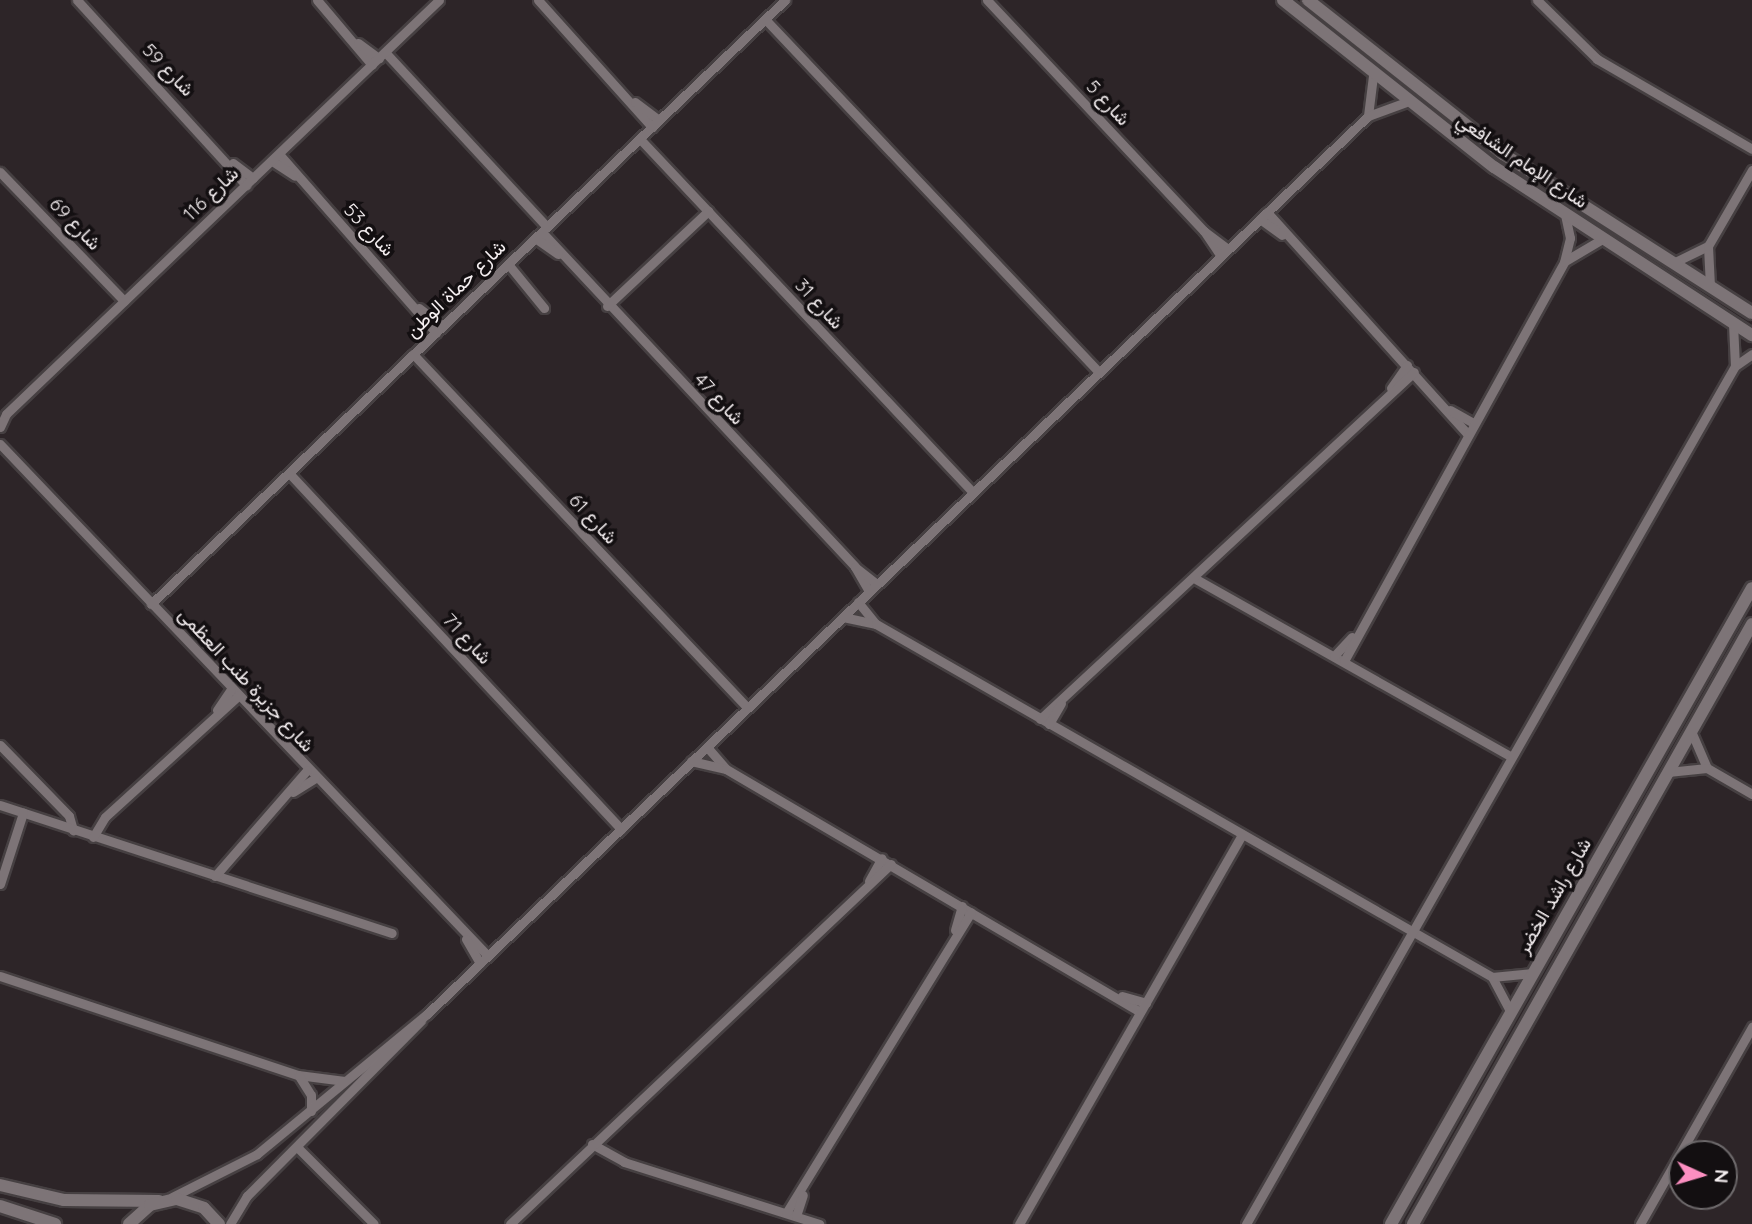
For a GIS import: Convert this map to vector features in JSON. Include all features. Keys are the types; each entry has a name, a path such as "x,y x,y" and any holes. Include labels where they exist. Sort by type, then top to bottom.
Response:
{"street":[{"name":"شارع 59","path":"77,0 250,182"},
{"name":"شارع 47","path":"317,0 358,43 379,58 607,306 855,567 877,584"},
{"name":"شارع 116","path":"0,427 3,414 439,0"},
{"path":"538,0 655,124"},
{"name":"شارع حماة الوطن","path":"151,604 785,0"},
{"name":"شارع 5","path":"987,0 1204,230 1228,249"},
{"name":"شارع الإمام الشافعي","path":"1283,0 1406,102 1565,215 1752,335"},
{"name":"شارع الإمام الشافعي","path":"1308,0 1456,121 1752,313"},
{"path":"1537,0 1597,59 1752,149"},
{"path":"765,19 1099,372"},
{"path":"1368,116 1373,76"},
{"path":"230,1224 247,1196 298,1148 427,1014 1220,256 1368,116 1406,102"},
{"name":"شارع 31","path":"640,139 974,492"},
{"name":"شارع 53","path":"275,157 439,329"},
{"path":"1710,286 1708,246 1752,170"},
{"name":"شارع 69","path":"0,172 124,301"},
{"path":"607,306 708,211"},
{"path":"1344,661 1352,637 1564,262 1570,238 1565,215"},
{"path":"1263,216 1450,410 1467,433"},
{"name":"شارع 5","path":"1204,230 1220,256"},
{"path":"1564,262 1604,238"},
{"path":"1673,263 1708,246"},
{"path":"508,264 544,308"},
{"path":"1733,324 1735,366"},
{"name":"شارع 61","path":"414,354 748,708"},
{"path":"1246,1224 1510,756 1735,366 1752,354"},
{"path":"1044,721 1410,368"},
{"path":"1450,410 1473,423"},
{"name":"شارع جزيرة طنب العظمى","path":"0,444 466,939 488,956"},
{"name":"شارع 71","path":"289,473 621,829"},
{"name":"شارع 47","path":"855,567 869,591"},
{"path":"1194,578 1510,756"},
{"name":"شارع راشد الخضر","path":"1391,1224 1752,588"},
{"path":"858,602 876,624"},
{"path":"843,617 876,624 1492,977 1511,1012"},
{"name":"شارع راشد الخضر","path":"1413,1224 1752,624"},
{"path":"1335,656 1352,637"},
{"path":"217,710 230,689"},
{"path":"93,837 105,817 217,710 238,696"},
{"path":"1691,730 1707,768"},
{"path":"0,744 69,816 73,830"},
{"path":"707,747 726,769"},
{"path":"691,761 726,769 1122,996 1140,1012"},
{"path":"1667,772 1707,768 1752,794"},
{"path":"215,876 293,792 307,770"},
{"path":"293,792 315,778"},
{"path":"0,805 392,933"},
{"path":"0,884 23,813"},
{"path":"1019,1224 1242,834"},
{"path":"869,881 882,858"},
{"path":"510,1224 869,881 891,864"},
{"path":"796,1216 803,1195 967,909"},
{"name":"شارع جزيرة طنب العظمى","path":"466,939 480,963"},
{"path":"1492,977 1533,973"},
{"path":"0,976 298,1075 345,1081"},
{"path":"1122,996 1146,1003"},
{"path":"129,1224 163,1200 239,1166 312,1111 427,1014"},
{"path":"1640,1224 1752,1027"},
{"path":"298,1075 308,1087 312,1111"},
{"path":"592,1144 624,1162 819,1224"},
{"path":"298,1148 373,1224"},
{"path":"0,1185 64,1200 163,1200 195,1203 219,1224"},
{"path":"786,1213 803,1195"},
{"path":"0,1206 55,1224"}]}
